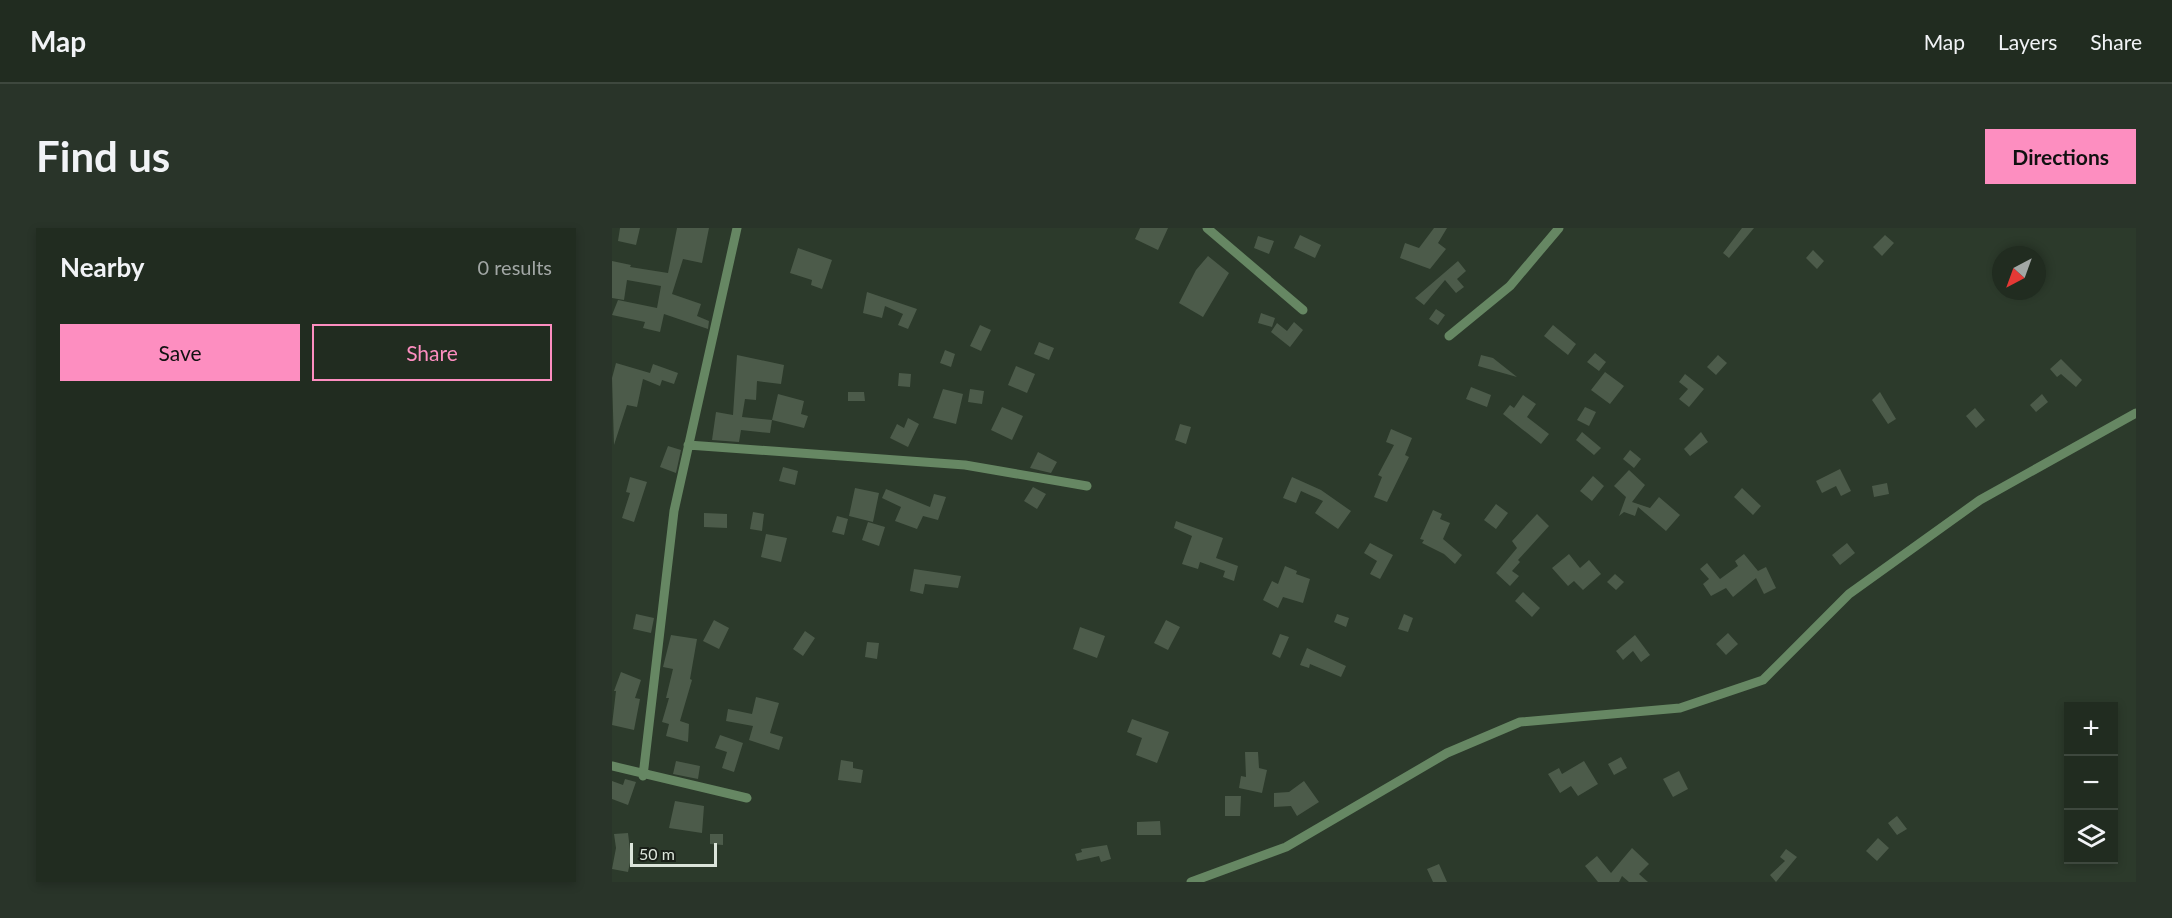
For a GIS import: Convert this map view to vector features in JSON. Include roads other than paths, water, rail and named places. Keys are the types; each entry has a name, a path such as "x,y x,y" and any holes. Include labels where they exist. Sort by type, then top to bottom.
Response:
{"street":[{"path":"643,776 674,511 737,228"},
{"path":"1207,228 1303,310"},
{"path":"1449,336 1510,286 1559,228"},
{"path":"1191,882 1286,848 1447,753 1520,722 1680,708 1763,680 1849,594 1980,500 2136,413"},
{"path":"688,445 965,465 1087,486"},
{"path":"612,766 643,776 747,798"}]}
